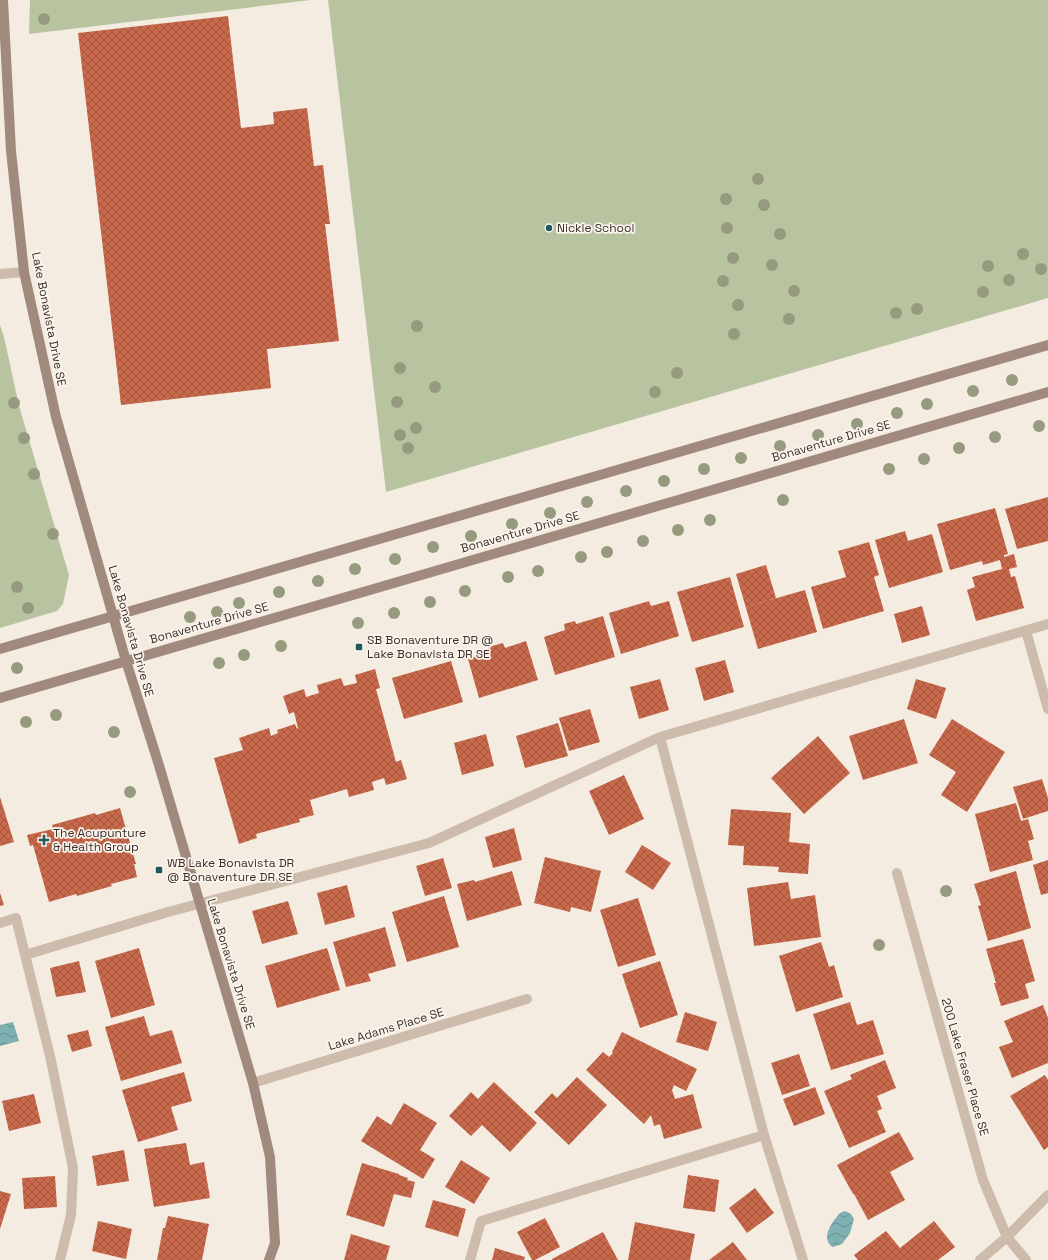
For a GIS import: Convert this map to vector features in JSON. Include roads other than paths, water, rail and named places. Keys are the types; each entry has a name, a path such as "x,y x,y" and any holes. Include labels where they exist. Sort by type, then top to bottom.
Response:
{"street":[{"name":"Lake Bonavista Drive SE","path":"3,0 11,151 24,272 56,417 126,661 253,1083 270,1157 275,1243 269,1260"},
{"path":"0,274 24,272"},
{"path":"0,649 1048,345"},
{"name":"Bonaventure Drive SE","path":"0,698 1048,392"},
{"path":"25,956 126,924 429,842 660,738 1048,624"},
{"path":"1026,630 1048,709"},
{"path":"660,738 764,1135 803,1260"},
{"name":"200 Lake Fraser Place SE","path":"897,873 983,1180 1007,1238 1026,1260"},
{"path":"0,923 16,918 50,1056 73,1168 71,1215 60,1260"},
{"name":"Lake Adams Place SE","path":"253,1083 527,999"},
{"path":"470,1260 481,1220 764,1135"},
{"path":"980,1260 1007,1238 1048,1195"}],"water":[{"path":"13,1022 19,1041 0,1046 0,1025"},
{"path":"845,1211 851,1214 854,1219 850,1233 842,1244 833,1247 829,1244 827,1235 831,1225 840,1213"}],"place":[{"name":"Nickle School","path":"549,228"},
{"name":"SB Bonaventure DR @ Lake Bonavista DR SE","path":"359,647"},
{"name":"The Acupunture & Health Group","path":"44,840"},
{"name":"WB Lake Bonavista DR @ Bonaventure DR SE","path":"159,870"}]}
